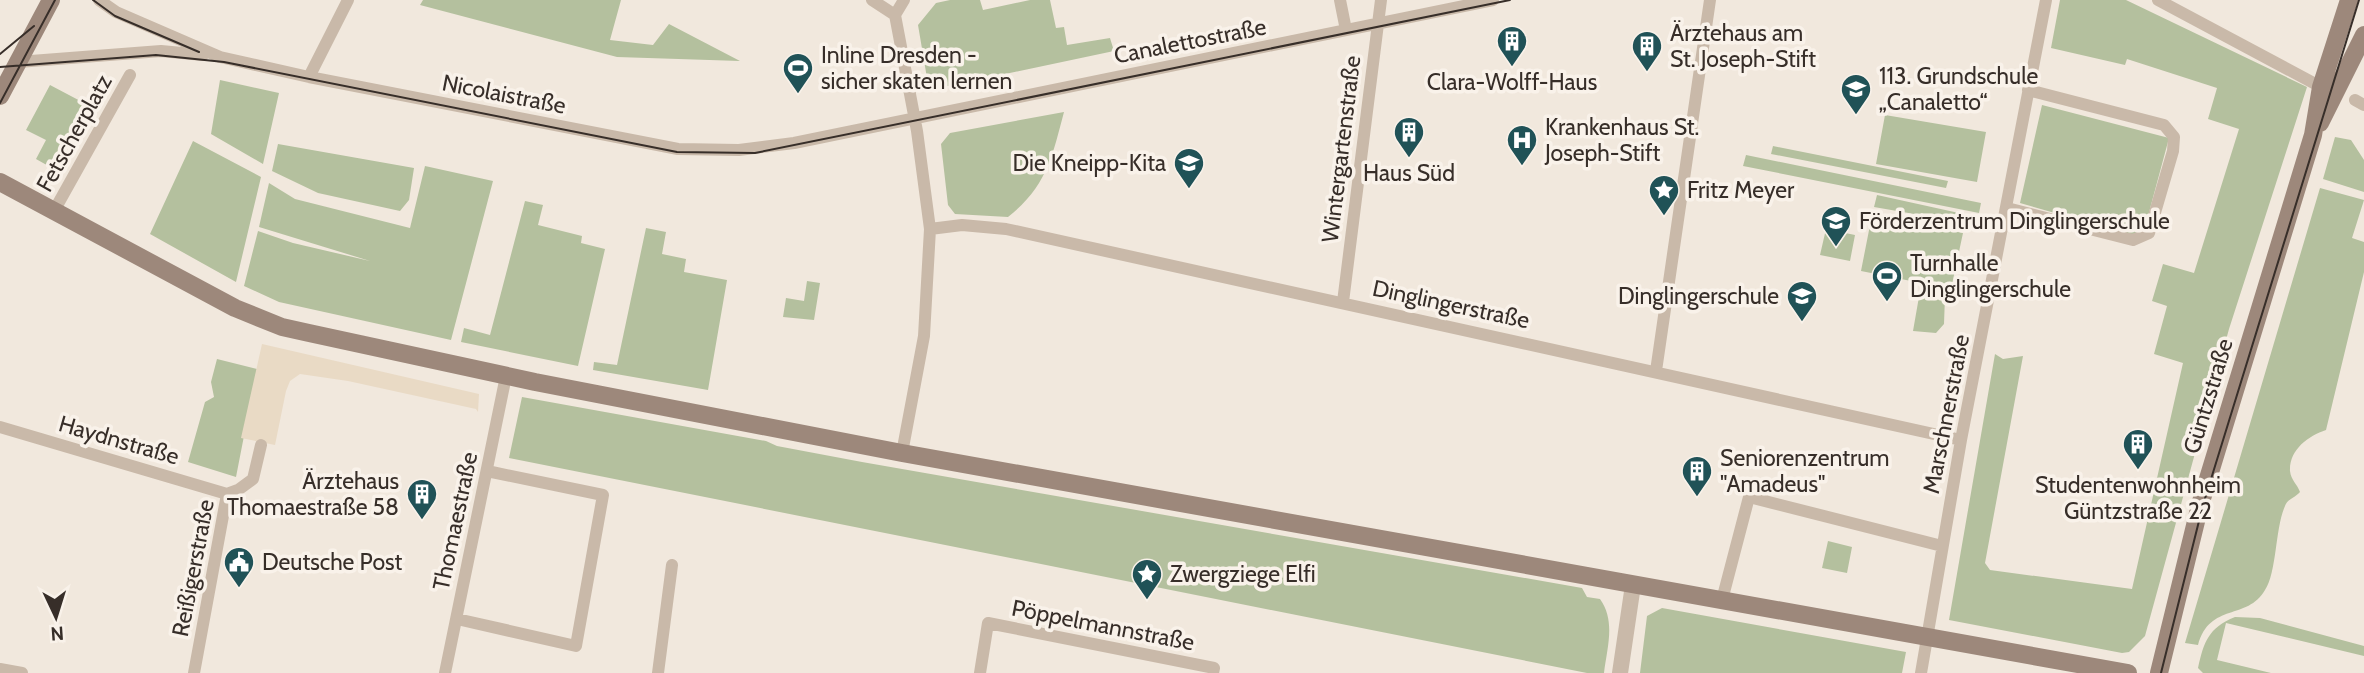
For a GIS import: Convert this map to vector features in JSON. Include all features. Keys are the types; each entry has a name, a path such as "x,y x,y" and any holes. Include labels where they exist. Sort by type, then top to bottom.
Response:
{"main road":[{"path":"0,96 51,0"},
{"name":"Güntzstraße","path":"2159,673 2200,505 2313,135 2321,87 2349,0"},
{"name":"Güntzstraße","path":"2313,135 2364,36"},
{"path":"0,182 257,318 309,334 506,376 902,453 2128,673"}],"street":[{"name":"Nicolaistraße","path":"99,0 116,12 220,57 678,149 712,152 756,149 914,117"},
{"path":"309,77 348,0"},
{"path":"872,0 895,15"},
{"path":"902,453 924,336 930,229 914,117 895,15 904,0"},
{"path":"1340,0 1346,30"},
{"name":"Wintergartenstraße","path":"1343,302 1381,0"},
{"name":"Canalettostraße","path":"914,117 1493,0"},
{"path":"1656,371 1710,0"},
{"name":"Marschnerstraße","path":"1921,673 1961,440 2046,0"},
{"path":"2158,0 2321,87"},
{"path":"18,62 161,51 220,57"},
{"name":"Fetscherplatz","path":"54,211 130,75"},
{"path":"2007,208 2133,240 2141,239 2149,233 2173,151 2174,137 2164,125 2028,90"},
{"name":"Dinglingerstraße","path":"930,229 962,225 1006,229 1961,440"},
{"name":"Thomaestraße","path":"445,673 506,376"},
{"name":"Haydnstraße","path":"0,427 227,494"},
{"name":"Reißigerstraße","path":"194,673 227,494 253,479 261,445"},
{"path":"457,619 576,646 603,495 487,471"},
{"path":"1721,600 1749,497 1942,546"},
{"path":"658,673 672,565"},
{"path":"1620,673 1633,585"},
{"name":"Pöppelmannstraße","path":"980,673 988,623 1214,668 1213,673"},
{"path":"0,669 22,673"}],"green space":[{"path":"423,0 621,0 610,40 653,45 669,24 740,61 617,57 420,5"},
{"path":"980,0 983,10 1030,0 1050,0 1056,28 1064,27 1067,45 1110,38 1114,51 929,90 918,25 936,3"},
{"path":"2060,0 2126,0 2307,87 2229,329 2145,636 2129,652 2122,653 1949,620 1995,354 2003,359 2023,356 1985,563 1990,570 2132,589 2183,363 2154,354 2167,306 2152,301 2163,264 2194,273 2239,129 2208,119 2217,88 2127,59 2125,65 2051,48"},
{"path":"220,80 279,93 263,164 211,134"},
{"path":"50,85 86,104 52,168 36,159 46,140 26,130"},
{"path":"2042,105 2169,138 2144,231 2135,236 2020,203"},
{"path":"1064,112 1046,170 1032,194 1021,205 1008,217 955,214 948,205 941,144 950,133"},
{"path":"1885,115 1986,132 1977,182 1876,164"},
{"path":"2335,137 2351,140 2364,160 2364,192 2323,179"},
{"path":"193,141 261,177 236,282 150,234"},
{"path":"278,144 414,168 409,200 400,211 318,193 272,171"},
{"path":"1773,146 1948,181 1946,188 1771,154"},
{"path":"1746,155 1981,203 1979,213 1743,166"},
{"path":"425,166 493,181 451,340 279,302 244,286 258,231 293,243 370,261 259,227 269,183 295,199 410,228"},
{"path":"2320,188 2364,200 2352,238 2364,242 2364,272 2326,430 2306,440 2293,457 2290,471 2300,492 2285,506 2272,572 2265,590 2249,606 2211,623 2198,645 2185,643"},
{"path":"1877,195 1968,215 1966,223 1874,207"},
{"path":"525,201 543,205 538,225 582,236 581,243 605,249 578,366 461,342 464,328 490,335"},
{"path":"1872,215 1963,233 1951,289 1861,271"},
{"path":"646,228 666,232 662,254 686,259 684,272 727,280 708,390 593,370 594,362 617,365"},
{"path":"1826,229 1855,235 1850,261 1820,255"},
{"path":"807,281 820,283 814,320 783,317 786,298 804,301"},
{"path":"1920,291 1945,296 1944,324 1936,333 1913,331"},
{"path":"217,359 257,369 236,477 188,462 205,402 214,397 211,382"},
{"path":"522,397 766,441 777,446 862,462 1582,588 1587,597 1600,599 1608,616 1609,635 1604,673 1587,673 509,458"},
{"path":"1828,541 1852,547 1847,573 1822,568"},
{"path":"1662,608 1906,652 1902,673 1640,673 1647,616"},
{"path":"2235,617 2260,618 2364,646 2364,656 2226,623 2217,660 2271,673 2203,673 2198,668 2209,637 2219,626"}],"shaded area":[{"path":"262,344 479,394 478,412 476,409 348,381 300,374 290,381 286,391 275,445 241,438"}],"tram line":[{"path":"0,103 55,0"},
{"path":"93,0 115,16 199,52"},
{"path":"0,67 156,55 224,62 677,152 755,153 1510,0"},
{"path":"2161,673 2203,505 2359,0"},
{"path":"0,54 34,26"}],"place":[{"name":"Clara-Wolff-Haus","path":"1512,68"},
{"name":"Ärztehaus am St. Joseph-Stift","path":"1647,73"},
{"name":"Inline Dresden - sicher skaten lernen","path":"798,95"},
{"name":"113. Grundschule „Canaletto“","path":"1856,116"},
{"name":"Haus Süd","path":"1409,159"},
{"name":"Krankenhaus St. Joseph-Stift","path":"1522,167"},
{"name":"Die Kneipp-Kita","path":"1189,190"},
{"name":"Fritz Meyer","path":"1664,217"},
{"name":"Förderzentrum Dinglingerschule","path":"1836,248"},
{"name":"Turnhalle Dinglingerschule","path":"1887,303"},
{"name":"Dinglingerschule","path":"1802,323"},
{"name":"Studentenwohnheim Güntzstraße 22","path":"2138,471"},
{"name":"Seniorenzentrum \"Amadeus\"","path":"1697,498"},
{"name":"Ärztehaus Thomaestraße 58","path":"422,521"},
{"name":"Deutsche Post","path":"239,589"},
{"name":"Zwergziege Elfi","path":"1147,601"}]}
